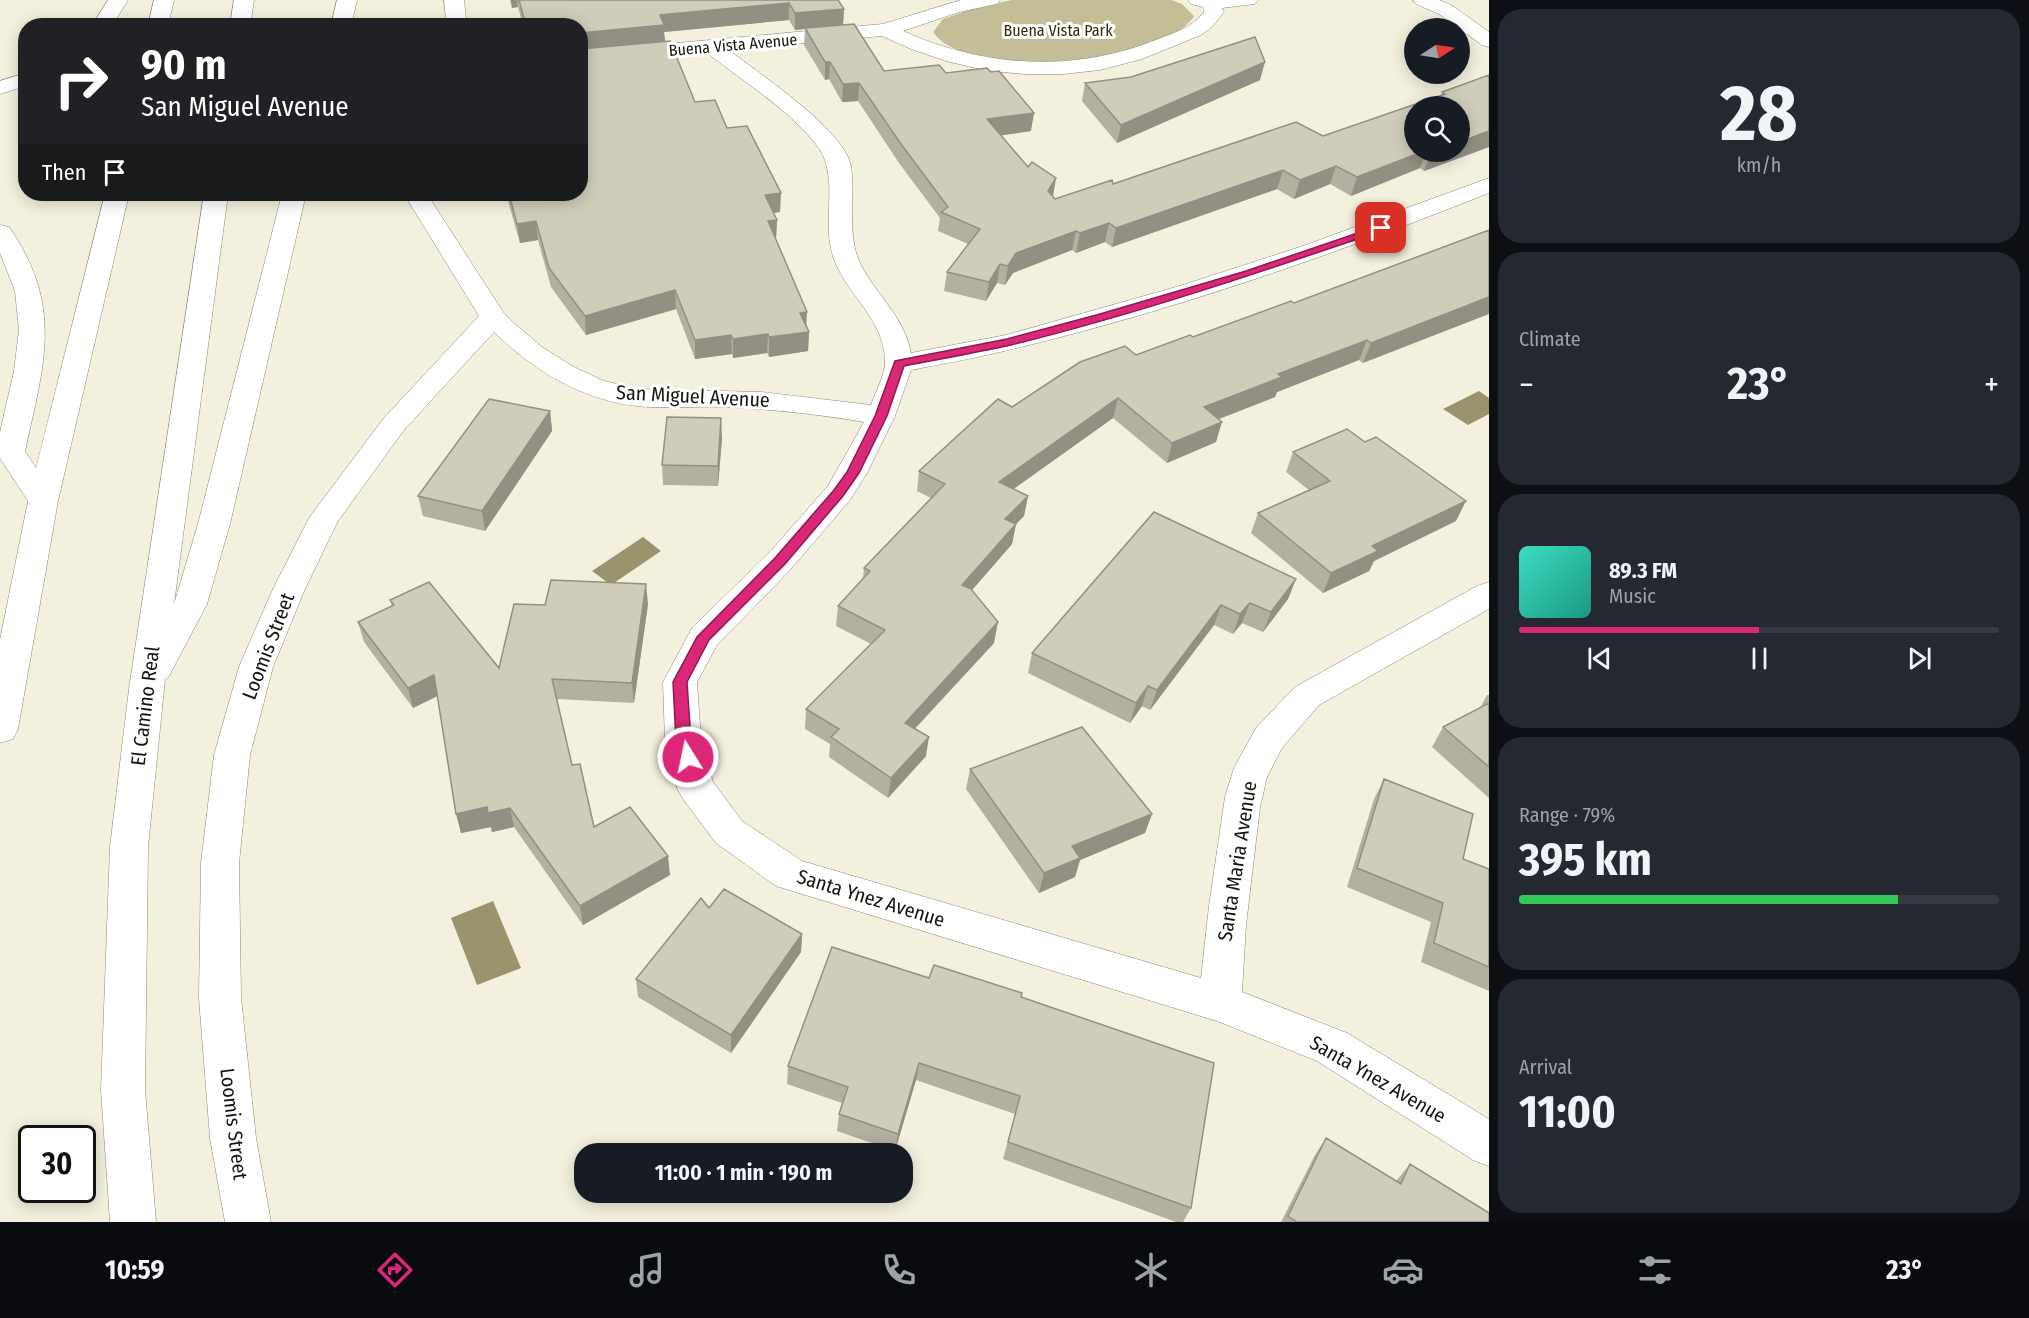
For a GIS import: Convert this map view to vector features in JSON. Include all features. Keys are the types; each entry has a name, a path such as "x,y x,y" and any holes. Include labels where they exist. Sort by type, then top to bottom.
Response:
{"main road":[{"path":"107,18 118,0"},
{"path":"160,18 164,0"},
{"path":"241,18 244,0"},
{"path":"343,18 347,0"},
{"path":"454,0 456,18"},
{"name":"Buena Vista Avenue","path":"588,57 885,30 955,7 990,0"},
{"name":"Buena Vista Avenue","path":"1204,2 1248,0"},
{"path":"1423,0 1446,10 1489,41"},
{"name":"Buena Vista Avenue","path":"885,30 944,56 966,61 1013,68 1060,67 1119,59 1152,50 1204,25 1214,12 1204,2"},
{"path":"712,47 797,113 825,140 839,164 843,249 856,277 887,321 895,341 899,363 1008,342 1249,273 1402,220 1489,185"},
{"path":"0,87 18,81"},
{"path":"0,729 43,501 115,201"},
{"name":"El Camino Real","path":"133,1222 123,1090 129,847 146,689 215,201"},
{"path":"146,689 191,604 234,449 292,201"},
{"path":"420,201 493,316"},
{"path":"0,232 20,268 28,292 30,312 29,360 10,451 43,501"},
{"name":"San Miguel Avenue","path":"493,316 539,359 578,381 613,394 644,398 695,397 780,401 881,416"},
{"name":"Loomis Street","path":"248,1222 233,1138 220,998 220,863 232,755 256,667 288,591 324,518 394,424 493,316"},
{"name":"Santa Ynez Avenue","path":"899,363 881,416 852,473 839,493 780,561 704,637 680,682 683,741 696,788 729,832 790,874 1221,1003 1332,1047 1489,1144"},
{"name":"Santa Maria Avenue","path":"1221,1003 1224,930 1242,802 1252,768 1265,745 1283,719 1307,696 1489,594"}],"green space":[{"name":"Buena Vista Park","path":"1012,0 1171,0 1182,4 1194,16 1175,33 1145,46 1106,56 1064,61 1022,62 983,57 952,48 933,32 943,19 975,8"}],"shaded area":[{"path":"1479,391 1489,398 1489,414 1468,425 1443,409"},
{"path":"643,537 661,551 611,585 592,571"},
{"path":"493,901 521,968 477,985 451,918"}],"building":[{"path":"519,0 838,0 844,9 795,13 789,3 660,15 664,25 588,32 588,18 524,18"},
{"path":"854,24 884,71 939,65 946,73 987,68 991,72 999,71 1034,113 987,119 1028,167 1032,162 1056,178 1048,191 1055,199 1112,180 1113,184 1296,122 1323,136 1404,108 1404,159 1357,177 1336,166 1300,180 1283,170 1116,228 1109,223 1080,233 1076,231 1016,253 1008,266 1000,264 989,282 947,272 980,229 941,212 948,207 859,83 843,84 830,62 825,62 805,28"},
{"path":"1255,37 1265,62 1121,125 1085,83 1131,77"},
{"path":"670,41 695,102 715,100 727,128 747,126 781,193 765,195 777,220 768,221 807,312 800,313 809,332 733,339 731,335 695,340 675,290 585,316 549,268 536,221 517,224 511,201 588,201 588,48"},
{"path":"1489,75 1489,131 1470,138 1470,96 1439,96 1445,94 1442,92 1470,84 1470,82"},
{"path":"1489,230 1489,297 1371,343 1367,340 1278,374 1282,377 1204,407 1222,422 1172,443 1118,398 999,482 1028,496 1005,519 1016,524 962,585 971,589 998,622 905,723 929,737 891,778 831,737 839,729 806,709 885,630 838,606 870,571 864,568 945,484 919,471 998,399 1012,407 1080,362 1125,346 1136,355 1190,335 1193,337 1291,301 1294,303"},
{"path":"489,399 550,411 482,511 418,496"},
{"path":"667,417 721,418 718,466 662,465"},
{"path":"1347,429 1365,442 1376,437 1466,501 1372,546 1378,551 1331,573 1258,513 1330,481 1293,452"},
{"path":"1154,512 1296,579 1271,612 1250,603 1240,614 1221,605 1157,690 1148,686 1136,703 1032,653"},
{"path":"551,580 646,584 632,683 552,679 572,765 580,764 594,827 630,807 668,856 580,906 510,808 488,813 487,807 456,814 434,675 408,688 358,622 394,605 390,600 429,582 499,668 514,604 545,605"},
{"path":"1489,703 1489,767 1443,727"},
{"path":"1082,727 1152,814 1072,846 1080,858 1044,873 970,769"},
{"path":"1384,779 1473,814 1463,859 1489,869 1489,967 1434,943 1443,903 1357,868"},
{"path":"724,889 802,934 731,1035 636,979 701,898 709,908"},
{"path":"832,947 929,978 934,965 1022,993 1021,997 1214,1063 1191,1208 1008,1142 1020,1096 919,1063 898,1134 839,1114 848,1087 788,1066"},
{"path":"1326,1138 1401,1184 1410,1164 1489,1213 1489,1222 1297,1222 1288,1216"}],"route":[{"path":"688,757 683,741 680,682 704,637 780,561 839,493 852,473 881,416 899,363 1008,342 1103,316 1249,273 1381,228"}]}
